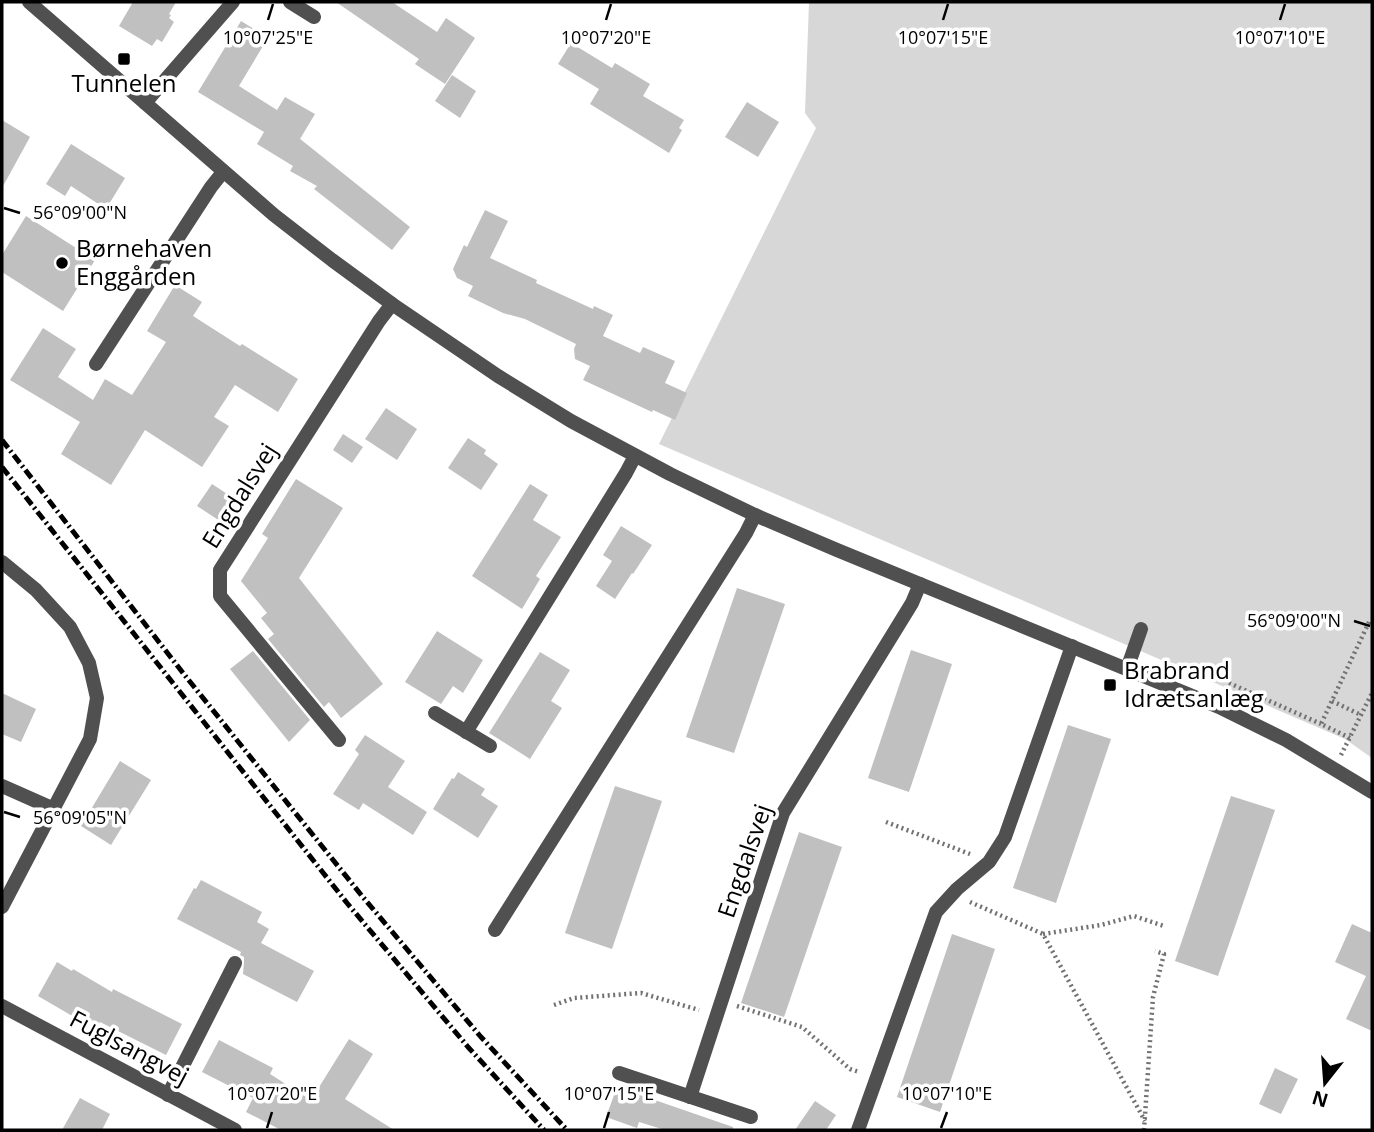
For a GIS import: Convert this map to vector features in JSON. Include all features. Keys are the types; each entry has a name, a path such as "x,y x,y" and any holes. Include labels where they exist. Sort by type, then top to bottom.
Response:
{"street":[{"path":"29,2 223,172 332,260 498,376 571,421 755,515 1236,714 1335,768 1372,792"},
{"path":"145,103 233,2"},
{"path":"290,2 314,17"},
{"path":"96,364 223,172"},
{"name":"Engdalsvej","path":"339,740 219,596 220,570 392,304"},
{"path":"466,732 635,456"},
{"path":"495,930 755,515"},
{"path":"2,562 36,590 70,627 89,663 97,698 90,739 2,907"},
{"name":"Engdalsvej","path":"690,1097 783,813 912,603 920,584"},
{"path":"1127,669 1141,629"},
{"path":"858,1130 936,912 957,889 989,862 1005,837 1072,646"},
{"path":"435,713 490,746"},
{"path":"2,786 54,809"},
{"path":"168,1095 235,963"},
{"name":"Fuglsangvej","path":"2,1006 235,1130"},
{"path":"619,1073 751,1117"}],"path":[{"path":"1321,724 1370,620 1372,621"},
{"path":"1229,683 1350,738"},
{"path":"1335,768 1372,693"},
{"path":"1332,701 1361,715"},
{"path":"886,822 989,862"},
{"path":"957,889 969,902 1043,933 1101,925 1135,916 1164,926"},
{"path":"1043,933 1145,1121"},
{"path":"1144,1130 1153,997 1164,954 1155,951"},
{"path":"554,1005 574,998 641,993 719,1008 802,1027 850,1069 877,1078"}],"shaded area":[{"path":"809,2 1372,2 1372,758 1345,739 659,444 816,128 805,113"}],"building":[{"path":"133,2 176,2 169,14 169,18 174,22 162,42 157,39 152,46 119,26"},
{"path":"336,2 392,2 437,32 446,18 475,38 445,84 415,64 419,59"},
{"path":"241,21 267,37 239,86 277,110 285,97 315,114 300,139 410,227 392,250 314,189 317,186 290,171 293,166 257,144 264,132 198,92"},
{"path":"571,43 612,68 615,63 650,84 643,96 684,120 679,128 682,130 669,153 590,104 599,89 558,64"},
{"path":"452,75 476,91 460,118 435,101"},
{"path":"747,102 779,122 758,157 725,137"},
{"path":"2,120 30,137 2,188"},
{"path":"71,144 125,178 106,209 71,186 65,196 46,184"},
{"path":"485,210 508,221 490,258 537,280 536,283 593,309 594,306 613,315 603,336 640,353 643,347 675,361 665,383 687,393 675,420 583,380 590,366 575,359 576,344 525,319 503,313 468,296 473,286 457,278 453,269"},
{"path":"26,216 95,260 63,311 2,272 2,255"},
{"path":"175,285 202,302 193,316 298,379 278,412 235,385 214,417 229,426 202,467 145,430 111,485 61,454 80,422 10,380 43,328 76,349 58,377 93,400 105,379 132,395 166,342 147,331"},
{"path":"386,408 417,429 397,460 365,439"},
{"path":"343,434 363,447 352,463 333,450"},
{"path":"468,438 486,450 484,454 498,464 481,490 448,468"},
{"path":"296,479 343,508 299,578 383,684 341,718 329,702 324,707 268,639 274,634 261,618 267,613 241,581 268,538 262,534"},
{"path":"212,484 238,501 223,523 197,506"},
{"path":"530,484 548,495 533,520 561,537 536,576 540,579 522,609 472,576"},
{"path":"621,526 652,545 615,599 596,586 612,561 603,555"},
{"path":"737,588 785,604 734,753 686,737"},
{"path":"437,631 483,660 463,693 453,686 441,704 405,682"},
{"path":"911,650 952,664 909,792 868,778"},
{"path":"253,651 310,720 289,742 230,669"},
{"path":"540,652 570,670 551,701 562,708 530,759 489,733"},
{"path":"2,693 36,709 21,742 2,734"},
{"path":"1068,725 1111,739 1056,903 1013,888"},
{"path":"365,735 405,761 388,787 427,812 413,835 363,803 359,810 333,794 359,754 355,750"},
{"path":"120,761 151,780 111,845 81,826"},
{"path":"458,772 485,789 481,795 498,806 478,838 433,809"},
{"path":"615,786 662,801 612,949 565,933"},
{"path":"1231,796 1275,810 1218,976 1175,961"},
{"path":"799,832 842,847 784,1017 741,1003"},
{"path":"201,880 262,912 257,922 269,929 261,943 314,971 297,1002 243,974 244,957 240,955 241,952 177,919"},
{"path":"1352,924 1372,933 1372,1031 1346,1019 1366,976 1335,962"},
{"path":"952,934 995,949 940,1112 897,1097"},
{"path":"57,962 112,992 113,989 182,1024 166,1055 100,1022 97,1027 88,1021 86,1024 38,996"},
{"path":"349,1039 373,1054 345,1099 394,1130 281,1130 246,1112 253,1098 202,1072 219,1040 273,1068 270,1074 311,1100"},
{"path":"1275,1068 1298,1079 1281,1114 1259,1104"},
{"path":"617,1087 733,1127 733,1130 665,1130 639,1122 637,1128 606,1117"},
{"path":"80,1098 110,1114 102,1130 62,1130"},
{"path":"815,1101 836,1115 826,1130 795,1130"}],"railway":[{"path":"2,440 183,673 362,896 481,1037 567,1130"},
{"path":"2,467 347,903 468,1047 544,1130"}],"place":[{"name":"Tunnelen","path":"124,59"},
{"name":"Børnehaven Enggården","path":"62,263"},
{"name":"Brabrand Idrætsanlæg","path":"1110,685"}]}
